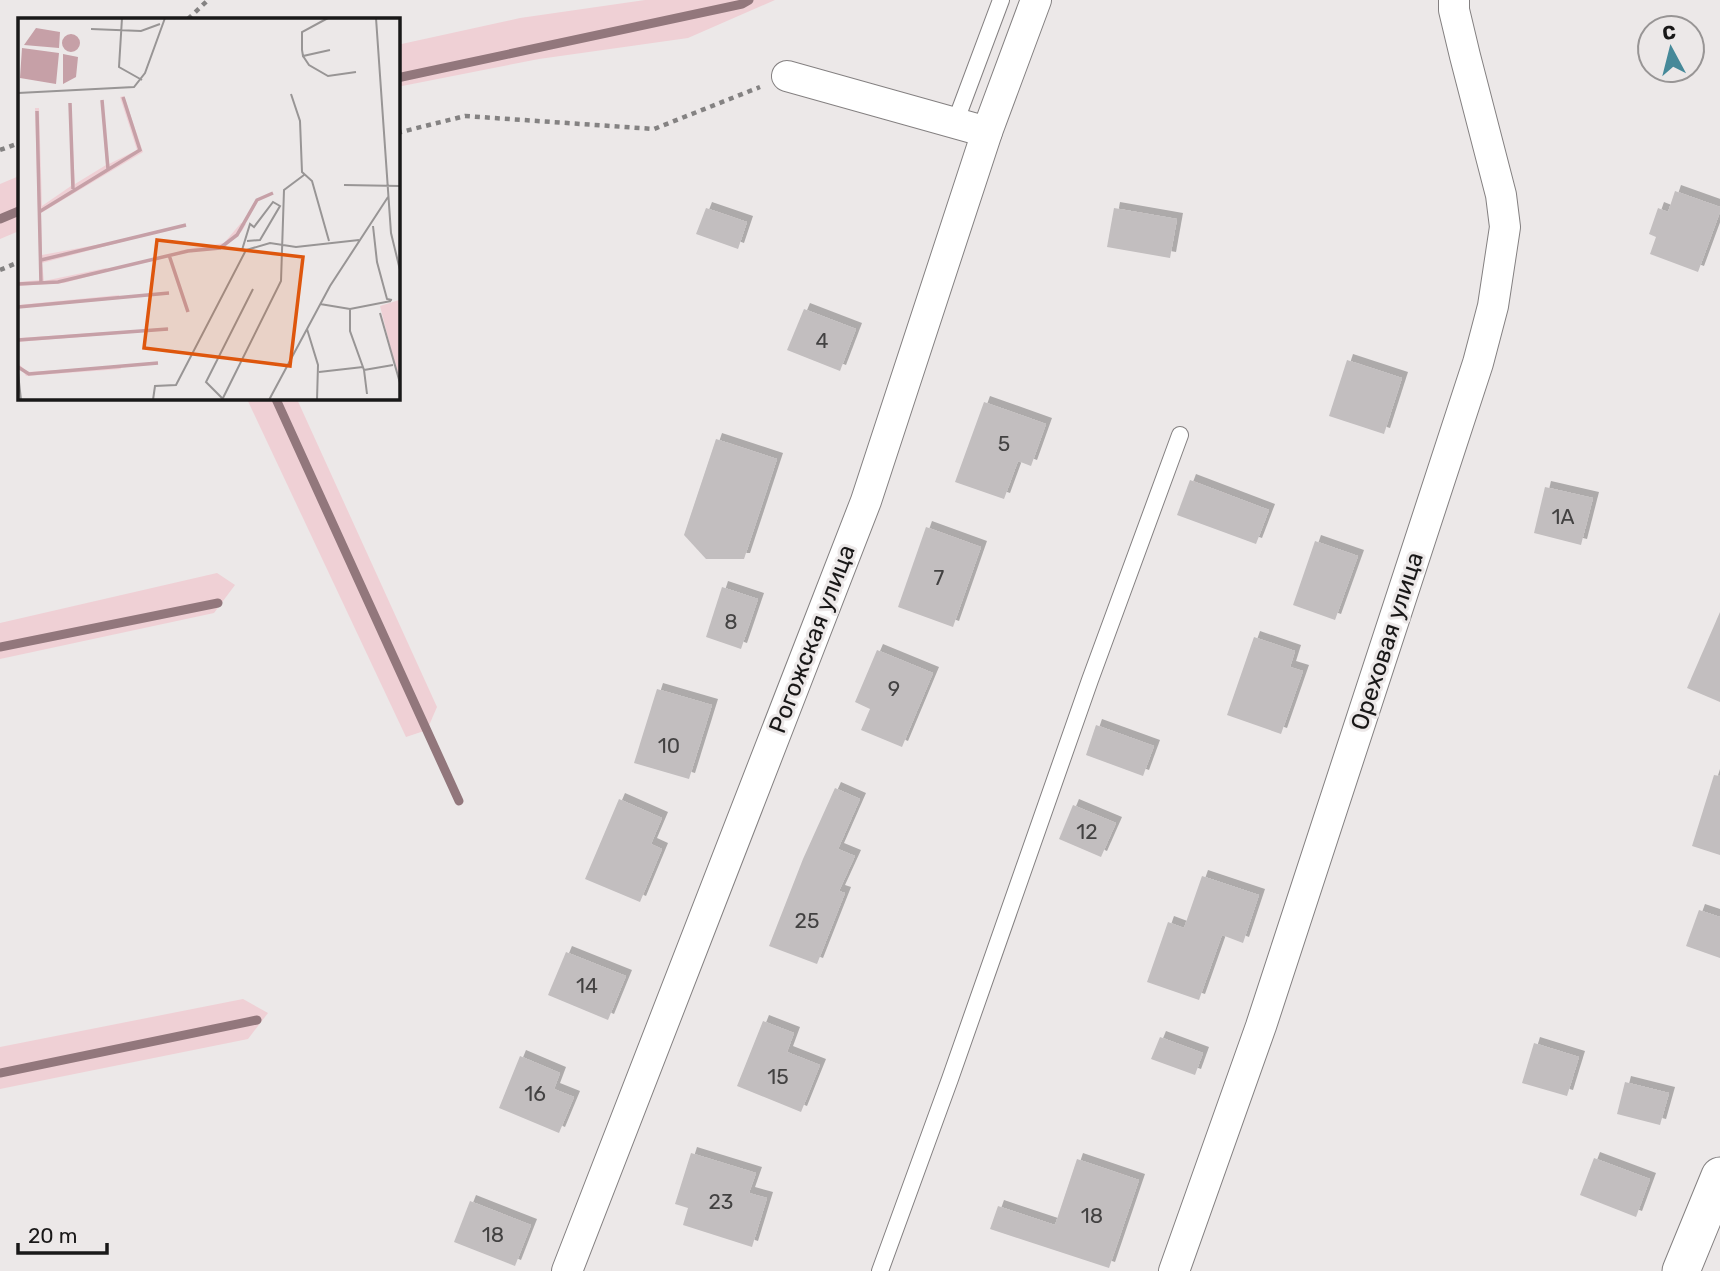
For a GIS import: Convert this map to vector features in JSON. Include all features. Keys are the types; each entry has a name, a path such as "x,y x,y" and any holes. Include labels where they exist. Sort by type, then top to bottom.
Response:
{"street":[{"name":"Рогожская улица","path":"567,1271 866,501 987,132 1036,0"},
{"name":"Ореховая улица","path":"1174,1271 1261,1026 1478,363 1493,306 1505,227 1501,195 1462,44 1454,0"},
{"path":"787,76 987,132"},
{"path":"1681,1271 1720,1176"}],"lane":[{"path":"955,123 1001,0"},
{"path":"880,1271 1180,435"}],"path":[{"path":"189,18 208,0"},
{"path":"399,133 465,116 654,129 787,76"},
{"path":"0,150 18,143"},
{"path":"0,270 18,262"}],"shaded area":[{"path":"645,0 775,0 688,38 539,59 399,87 399,45 520,18"},
{"path":"18,176 18,231 0,239 0,184"},
{"path":"247,399 297,399 437,707 427,730 406,737"},
{"path":"217,573 235,585 214,613 0,659 0,623"},
{"path":"243,999 268,1013 248,1039 0,1089 0,1047"}],"building":[{"path":"1675,191 1720,207 1698,272 1650,254 1656,237 1649,234 1658,208 1668,212"},
{"path":"706,208 747,222 738,249 696,234"},
{"path":"1114,208 1177,219 1170,258 1107,247"},
{"path":"804,309 856,329 840,371 787,350"},
{"path":"1347,360 1402,378 1384,434 1329,416"},
{"path":"984,402 1046,424 1031,466 1018,461 1004,499 955,482"},
{"path":"716,439 777,459 744,559 706,559 684,535"},
{"path":"1190,480 1269,510 1256,544 1177,515"},
{"path":"1545,487 1593,498 1581,545 1534,533"},
{"path":"926,527 981,547 953,627 898,607"},
{"path":"1315,541 1358,556 1335,620 1293,605"},
{"path":"722,587 758,599 741,649 706,637"},
{"path":"1720,612 1720,702 1687,688"},
{"path":"1254,637 1295,651 1290,667 1303,671 1281,734 1227,715"},
{"path":"877,650 933,673 902,747 861,730 870,709 855,702"},
{"path":"657,689 712,705 689,779 634,763"},
{"path":"1096,725 1154,746 1143,776 1086,755"},
{"path":"1714,775 1720,776 1720,855 1692,846"},
{"path":"835,788 860,799 838,849 855,856 839,891 845,893 817,964 769,946 803,859"},
{"path":"619,799 662,818 651,844 662,849 640,902 585,879"},
{"path":"1073,805 1116,823 1101,857 1059,839"},
{"path":"1202,876 1259,895 1243,943 1222,935 1199,1000 1147,982 1168,922 1184,928"},
{"path":"1699,910 1720,917 1720,958 1686,946"},
{"path":"566,952 626,976 608,1020 548,995"},
{"path":"763,1021 794,1033 787,1052 820,1065 801,1112 737,1086"},
{"path":"1160,1037 1203,1053 1195,1075 1151,1059"},
{"path":"1534,1043 1579,1057 1567,1096 1522,1083"},
{"path":"520,1056 560,1073 554,1089 574,1097 559,1133 499,1108"},
{"path":"1625,1082 1669,1093 1660,1125 1617,1114"},
{"path":"691,1153 756,1173 749,1193 767,1198 752,1247 683,1225 688,1208 675,1204"},
{"path":"1594,1158 1650,1179 1636,1217 1580,1195"},
{"path":"1077,1159 1139,1180 1109,1268 990,1229 998,1206 1055,1225"},
{"path":"470,1201 531,1225 515,1266 454,1242"}],"waterway":[{"path":"399,78 742,4 749,0"},
{"path":"0,219 18,211"},
{"path":"276,399 459,801"},
{"path":"0,647 218,603"},
{"path":"0,1073 257,1020"}]}
